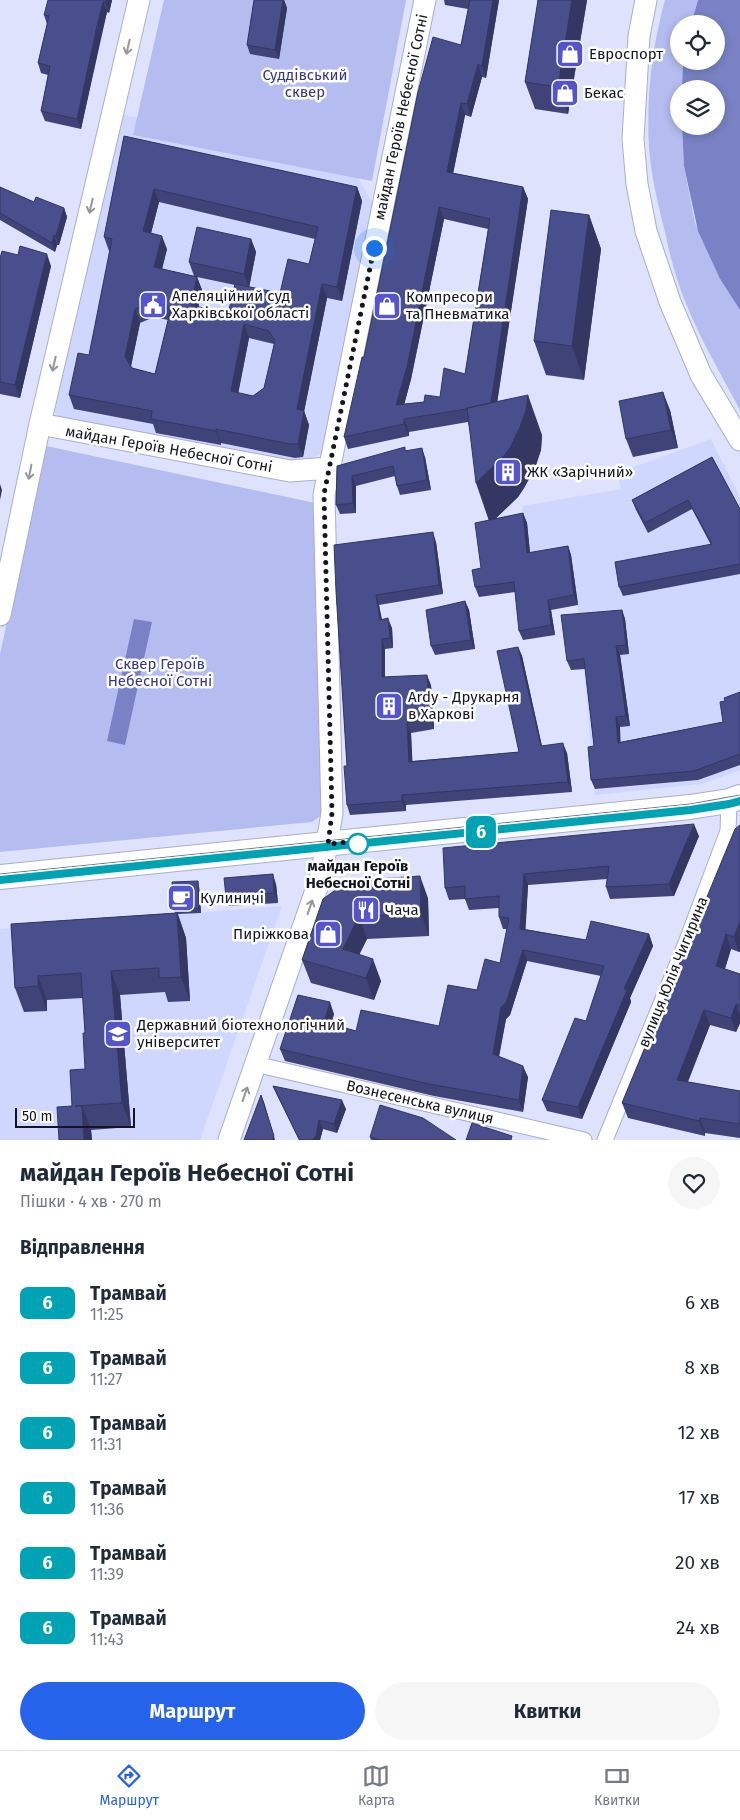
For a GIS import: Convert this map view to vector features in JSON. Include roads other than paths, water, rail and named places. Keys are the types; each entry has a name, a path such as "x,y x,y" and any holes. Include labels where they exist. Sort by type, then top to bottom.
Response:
{"main road":[{"path":"0,615 40,424 139,0"},
{"name":"майдан Героїв Небесної Сотні","path":"229,1140 322,873 328,844 332,813 324,494 426,0"},
{"path":"646,0 639,36 633,138 637,184 646,231 670,302 701,375 740,440"},
{"name":"майдан Героїв Небесної Сотні","path":"40,424 290,471 329,468"},
{"path":"0,877 690,807 734,799"}],"street":[{"name":"вулиця Юлія Чигирина","path":"605,1140 686,943 728,831 734,799"},
{"name":"Вознесенська вулиця","path":"256,1064 584,1140"}],"tram line":[{"path":"0,874 690,804 740,795"},
{"name":"6","path":"0,880 690,810 740,801"}],"place":[{"name":"Евроспорт","path":"570,54"},
{"name":"Бекас","path":"565,93"},
{"name":"Апеляційний суд Харківської області","path":"153,305"},
{"name":"Компресори та Пневматика","path":"387,306"},
{"name":"ЖК «Зарічний»","path":"508,472"},
{"name":"Ardy - Друкарня в Харкові","path":"389,706"},
{"name":"майдан Героїв Небесної Сотні","path":"358,844"},
{"name":"Кулиничі","path":"181,898"},
{"name":"Чача","path":"366,910"},
{"name":"Пиріжкова","path":"328,934"},
{"name":"Державний біотехнологічний університет","path":"118,1034"}],"park label":[{"name":"Суддівський сквер","path":"305,84"},
{"name":"Сквер Героїв Небесної Сотні","path":"160,672"}]}
